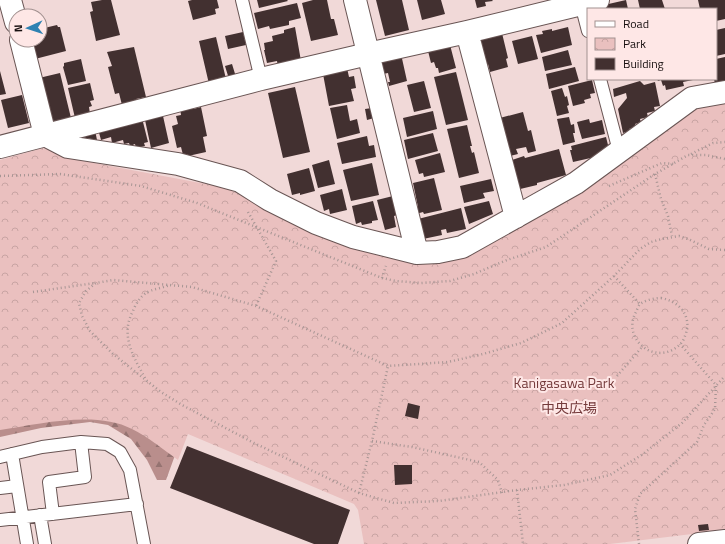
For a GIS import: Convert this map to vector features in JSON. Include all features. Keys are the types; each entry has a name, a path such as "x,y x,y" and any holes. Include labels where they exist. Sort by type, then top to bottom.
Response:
{"street":[{"path":"355,0 417,253"},
{"path":"0,147 261,79 590,2"},
{"path":"467,32 516,218"},
{"path":"23,48 45,135 68,147 178,164 240,181 270,200 316,223 353,237 417,253 438,252 462,247 576,183 692,98 725,92"},
{"path":"699,544 725,541"}],"lane":[{"path":"242,0 261,79"},
{"path":"600,80 619,152"},
{"path":"53,514 49,482 85,477 81,442"},
{"path":"27,544 17,486 6,455 42,447 81,442 107,444 120,452 130,470 144,544"},
{"path":"0,488 17,486"},
{"path":"0,520 137,504"},
{"path":"40,515 44,544"}],"path":[{"path":"688,155 713,143 725,142"},
{"path":"655,174 661,199 668,216 672,236"},
{"path":"240,181 244,202 250,216 276,261 256,306"},
{"path":"33,292 113,280 192,287 256,306 388,366 448,362 521,343 562,323 614,276 640,249 651,242 672,236 688,239 709,249 725,250"},
{"path":"614,276 640,304"},
{"path":"96,283 86,291 79,304 82,316 90,331 113,354 146,380 182,405 254,443 358,493 394,503 439,501 564,485 610,475 643,454 682,423 725,376"},
{"path":"146,380 132,355 127,332 129,317 136,304 146,293 171,285"},
{"path":"661,298 670,299 677,304 683,310 687,328 685,336 680,344 674,349 658,353 642,347 633,333 632,325 633,316 640,304 652,299 661,298"},
{"path":"639,544 635,509 640,494 697,442 704,425 715,410 716,385 680,344"},
{"path":"617,376 642,347"},
{"path":"358,493 372,441 388,366"},
{"path":"372,441 412,447 479,462 498,480 502,493"},
{"path":"517,490 523,544"}],"green space":[{"name":"Kanigasawa Park","path":"725,103 725,530 610,544 364,544 358,510 354,504 188,434 178,460 138,432 118,423 102,420 67,420 0,430 0,160 43,148 73,159 227,188 291,222 401,259 581,189 698,108"},
{"path":"0,390 182,436 166,480 157,480 147,460 131,439 108,425 90,422 41,428 0,437"}],"building":[{"path":"111,0 120,35 96,41 90,12 93,11 91,2"},
{"path":"217,0 219,8 215,9 216,14 193,20 188,1"},
{"path":"257,0 287,0 288,1 259,8"},
{"path":"313,0 327,0 331,19 334,19 338,35 311,41 302,3"},
{"path":"376,0 402,0 409,30 385,36"},
{"path":"417,0 441,0 445,14 422,20"},
{"path":"475,0 493,1 485,2 486,6 477,8"},
{"path":"626,0 628,8 591,8"},
{"path":"638,0 662,0 665,8 640,8"},
{"path":"698,0 725,0 725,19 717,21 717,8 700,8"},
{"path":"297,3 301,18 289,21 289,25 270,29 269,26 258,29 254,13"},
{"path":"57,25 60,27 66,51 35,59 32,48 48,48 48,27"},
{"path":"295,27 301,61 278,67 277,61 267,63 264,43 273,41 272,36 284,33 284,30"},
{"path":"568,27 572,45 541,53 536,35 543,34 542,31 552,29 552,31"},
{"path":"725,28 725,54 717,56 717,30"},
{"path":"501,29 508,58 506,59 508,67 490,72 488,64 486,64 478,35"},
{"path":"243,32 246,45 228,49 225,36"},
{"path":"532,36 538,59 518,64 512,41"},
{"path":"216,37 226,79 209,84 199,41"},
{"path":"449,41 456,68 439,73 434,62 431,63 427,47"},
{"path":"134,47 146,97 136,99 137,102 122,105 119,93 115,94 108,67 112,66 107,52"},
{"path":"568,50 572,65 545,71 542,57"},
{"path":"401,54 407,81 389,86 388,82 390,82 388,73 383,74 379,60"},
{"path":"725,57 725,82 715,84 714,80 717,80 717,59"},
{"path":"81,59 86,81 68,85 63,67 64,63"},
{"path":"232,64 236,77 229,79 225,66"},
{"path":"575,67 579,81 549,89 546,74"},
{"path":"347,68 349,77 354,76 356,88 351,89 354,101 329,106 323,74"},
{"path":"0,71 6,94 0,95"},
{"path":"456,72 468,120 446,125 434,77"},
{"path":"60,73 71,118 49,123 39,78"},
{"path":"592,80 595,93 590,94 591,98 584,100 585,103 573,106 568,86"},
{"path":"661,80 693,80 683,82 684,86 666,90 665,85 663,86"},
{"path":"424,81 431,108 414,112 407,85"},
{"path":"640,81 644,85 655,82 660,106 654,107 655,111 647,113 648,117 640,119 641,122 635,124 636,127 623,133 618,109 627,98 626,93 614,97 613,89"},
{"path":"90,83 94,100 90,101 92,106 89,107 90,114 75,118 68,88"},
{"path":"295,87 310,152 283,158 268,93"},
{"path":"562,88 565,97 567,96 569,113 557,116 551,91"},
{"path":"22,95 29,123 8,128 1,100"},
{"path":"192,105 193,109 201,107 207,136 203,137 206,152 188,156 187,154 183,155 181,147 177,148 172,126 178,124 176,116 181,115 180,108"},
{"path":"347,105 350,121 357,119 360,133 337,139 330,108"},
{"path":"372,108 374,118 367,120 365,109"},
{"path":"433,111 437,129 407,137 403,118"},
{"path":"523,112 528,131 531,130 536,151 528,153 526,147 516,149 518,154 506,157 496,119"},
{"path":"163,116 169,143 151,148 145,120"},
{"path":"569,117 571,125 574,124 575,133 573,133 575,142 563,145 557,119"},
{"path":"142,118 148,142 144,143 145,146 136,148 135,144 130,146 129,143 124,144 123,140 112,143 111,137 101,140 98,129"},
{"path":"589,119 590,123 602,120 605,134 582,139 577,122"},
{"path":"467,125 472,146 470,146 472,153 474,152 479,173 459,178 447,129"},
{"path":"95,130 97,140 81,137 80,133"},
{"path":"433,133 438,151 408,159 404,140"},
{"path":"367,136 369,146 374,145 376,157 342,164 337,143"},
{"path":"606,137 608,145 595,157 573,162 570,150 572,150 571,146"},
{"path":"559,149 566,175 537,183 537,185 516,190 510,166 514,165 512,160"},
{"path":"440,153 445,172 424,177 423,173 419,174 415,160"},
{"path":"329,160 335,184 318,188 312,165"},
{"path":"372,163 379,195 351,201 343,170"},
{"path":"309,168 315,191 300,195 300,193 292,195 287,174"},
{"path":"434,178 442,210 424,214 423,212 416,214 415,207 418,207 413,183"},
{"path":"491,179 494,191 483,193 485,198 464,203 460,186"},
{"path":"342,189 347,210 330,214 329,209 324,211 320,195"},
{"path":"393,196 397,215 394,216 396,227 385,230 377,200"},
{"path":"373,201 378,220 362,225 361,222 356,224 352,206"},
{"path":"489,201 493,214 469,224 464,207"},
{"path":"461,208 466,229 447,233 446,229 441,230 442,235 423,239 418,219"},
{"path":"408,403 420,406 418,419 405,416"},
{"path":"187,446 350,510 338,544 314,544 170,488"},
{"path":"394,465 412,465 412,484 395,485"},
{"path":"708,524 709,530 699,531 698,525"}],"park label":[{"name":"中央広場","path":"569,408"}]}
